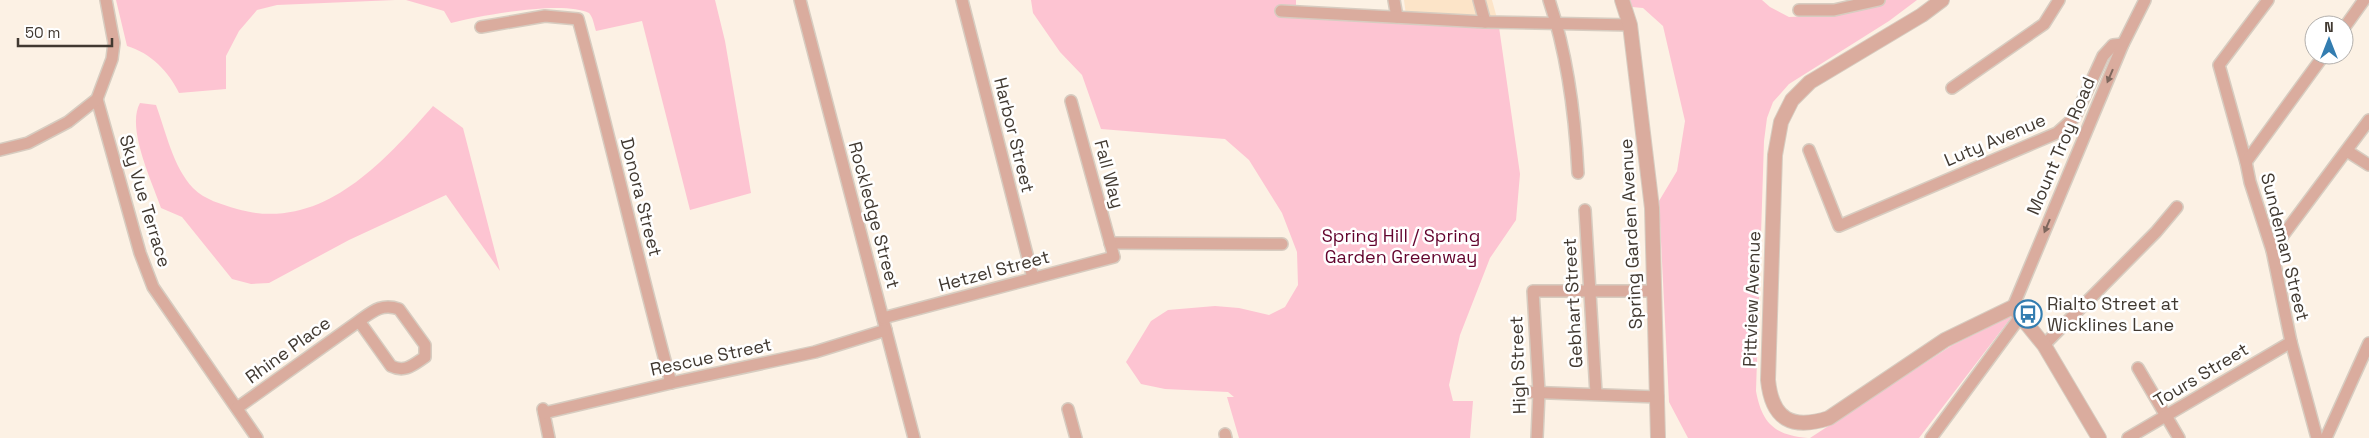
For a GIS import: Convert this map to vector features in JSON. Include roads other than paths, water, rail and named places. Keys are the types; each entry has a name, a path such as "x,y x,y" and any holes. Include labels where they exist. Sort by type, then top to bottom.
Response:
{"street":[{"path":"0,150 28,143 68,122 97,99 112,59 114,43 106,0"},
{"name":"Rockledge Street","path":"800,0 914,438"},
{"name":"Harbor Street","path":"962,0 1033,278"},
{"path":"1394,0 1396,17"},
{"path":"1479,0 1485,22"},
{"path":"1549,0 1557,24 1575,114 1578,173"},
{"name":"Spring Garden Avenue","path":"1622,0 1630,24 1648,164 1655,291 1658,438"},
{"path":"1799,10 1834,10 1879,0"},
{"name":"Pittview Avenue","path":"1942,0 1922,15 1810,82 1792,100 1781,122 1775,155 1769,370 1770,393 1773,404 1779,413 1796,422 1815,423 1829,418 1944,340 2016,312"},
{"path":"1952,88 2044,24 2059,0"},
{"name":"Mount Troy Road","path":"1931,438 2016,312 2123,44 2145,0"},
{"name":"Sundeman Street","path":"2268,0 2219,65 2250,182 2272,250 2291,342 2317,438"},
{"path":"2353,15 2364,0"},
{"path":"1281,11 1485,22 1630,24"},
{"name":"Donora Street","path":"481,27 544,16 578,19 647,294 672,383"},
{"name":"Luty Avenue","path":"1809,150 1839,226 2057,133 2075,117 2103,56 2113,45 2123,44"},
{"path":"2246,162 2317,65"},
{"name":"Sky Vue Terrace","path":"97,99 140,253 152,287 257,438"},
{"name":"Fall Way","path":"1071,101 1114,257"},
{"path":"2272,250 2369,120"},
{"path":"2347,151 2369,165"},
{"path":"2044,345 2156,232 2178,207"},
{"name":"Gebhart Street","path":"1585,210 1596,393"},
{"path":"1110,243 1282,244"},
{"name":"Hetzel Street","path":"884,318 1114,257"},
{"name":"High Street","path":"1537,438 1539,392 1533,291 1589,291"},
{"path":"1589,291 1655,291"},
{"name":"Rhine Place","path":"237,408 378,307 392,306 399,309 425,345 425,357 403,370 391,366 359,321"},
{"path":"2016,312 2044,345 2099,438"},
{"name":"Rescue Street","path":"549,438 543,411 816,352 886,330"},
{"name":"Tours Street","path":"2128,438 2291,342"},
{"path":"2326,438 2369,343"},
{"path":"2138,368 2179,438"},
{"path":"1522,392 1658,396"},
{"path":"1068,409 1076,438"}],"place":[{"name":"Rialto Street at Wicklines Lane","path":"2028,314"}],"park label":[{"name":"Spring Hill / Spring Garden Greenway","path":"1401,246"}]}
